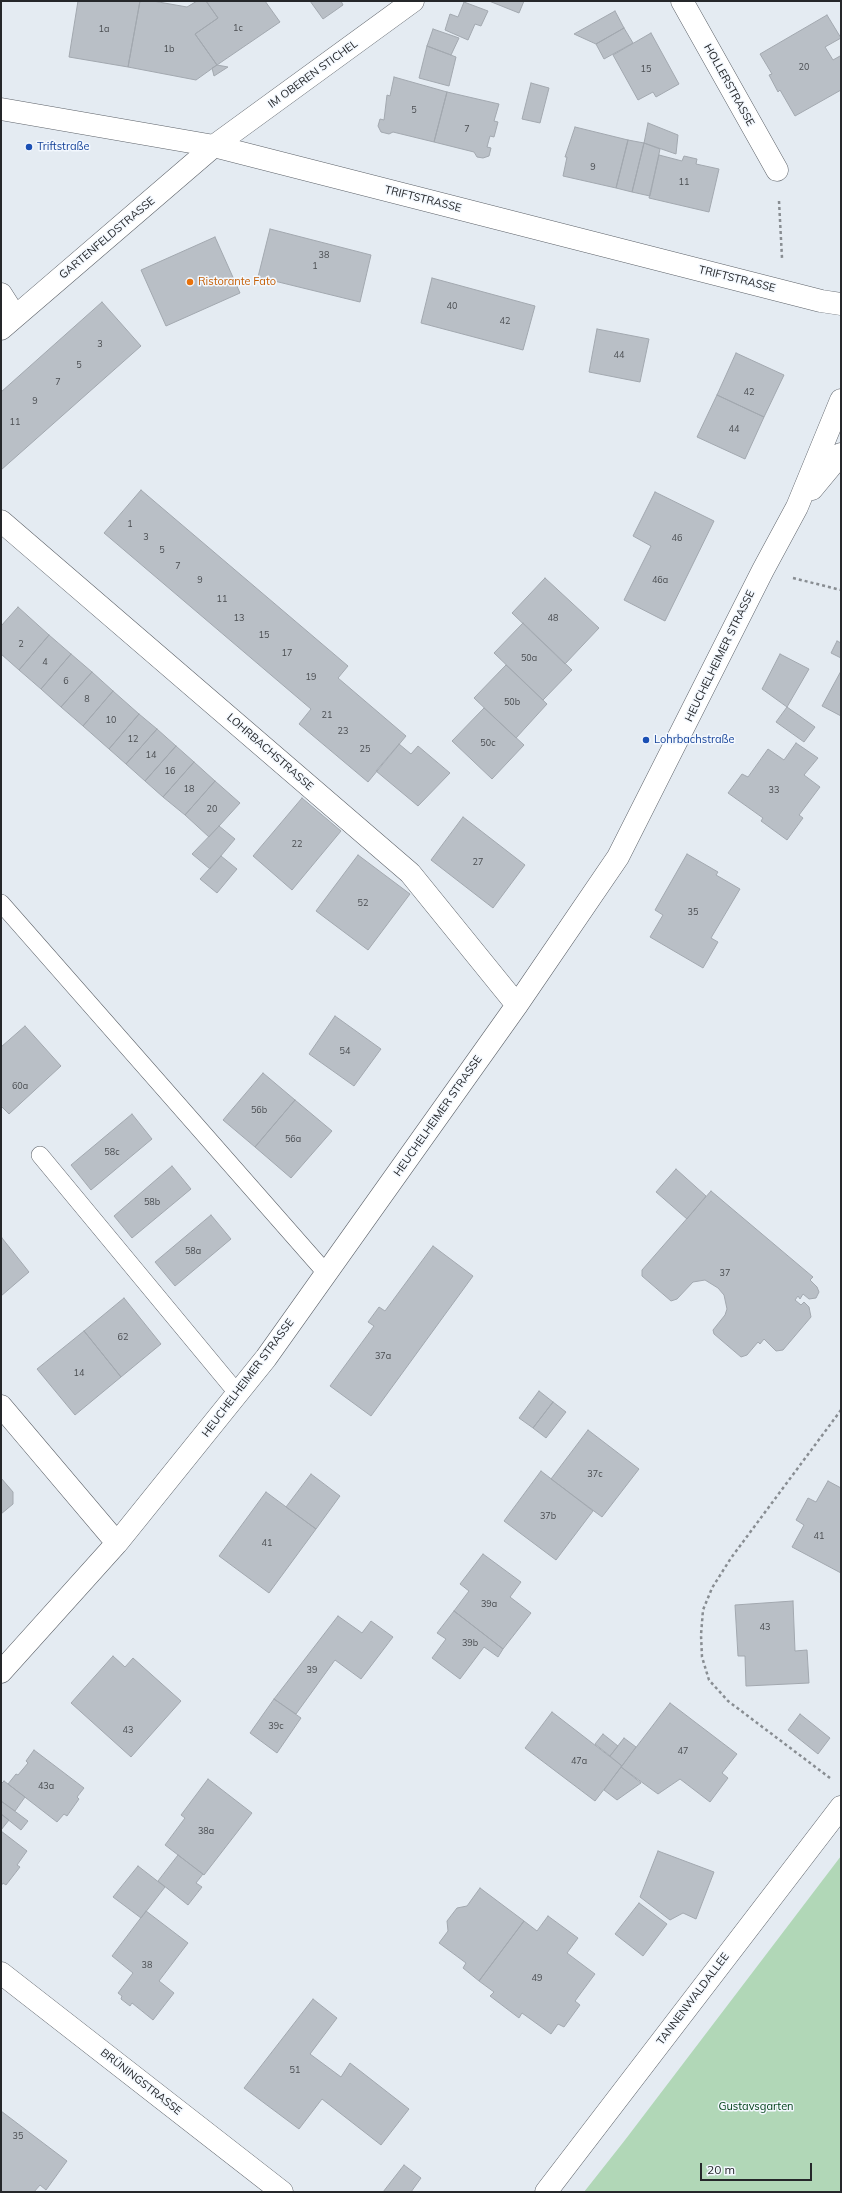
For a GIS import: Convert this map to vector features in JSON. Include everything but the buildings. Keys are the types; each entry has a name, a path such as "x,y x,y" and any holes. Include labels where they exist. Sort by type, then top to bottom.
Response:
{"street":[{"name":"IM OBEREN STICHEL","path":"214,146 413,1"},
{"name":"HOLLERSTRASSE","path":"682,1 777,170"},
{"name":"TRIFTSTRASSE","path":"1,109 214,146 814,299 841,304"},
{"name":"GARTENFELDSTRASSE","path":"8,323 214,146"},
{"path":"1,294 8,323"},
{"name":"HEUCHELHEIMER STRASSE","path":"1,1672 117,1542 238,1394 517,1005 618,857 763,570 797,507 841,400"},
{"name":"HEUCHELHEIMER STRASSE","path":"797,507 841,454"},
{"name":"LOHRBACHSTRASSE","path":"1,521 410,874 517,1005"},
{"path":"1,1406 117,1542"},
{"name":"TANNENWALDALLEE","path":"546,2192 841,1807"},
{"name":"BRÜNINGSTRASSE","path":"1,1973 282,2192"}],"lane":[{"path":"1,903 326,1273"},
{"path":"40,1155 238,1394"}],"path":[{"path":"777,170 782,258"},
{"path":"763,570 841,590"},
{"path":"835,1781 728,1701 709,1680 702,1657 701,1635 703,1610 716,1582 736,1552 841,1410"}],"green space":[{"name":"Gustavsgarten","path":"841,1856 841,2192 584,2192 625,2140"}],"place":[{"name":"Triftstraße","path":"29,147"},
{"name":"Ristorante Fato","path":"190,282"},
{"name":"Lohrbachstraße","path":"646,740"}]}
